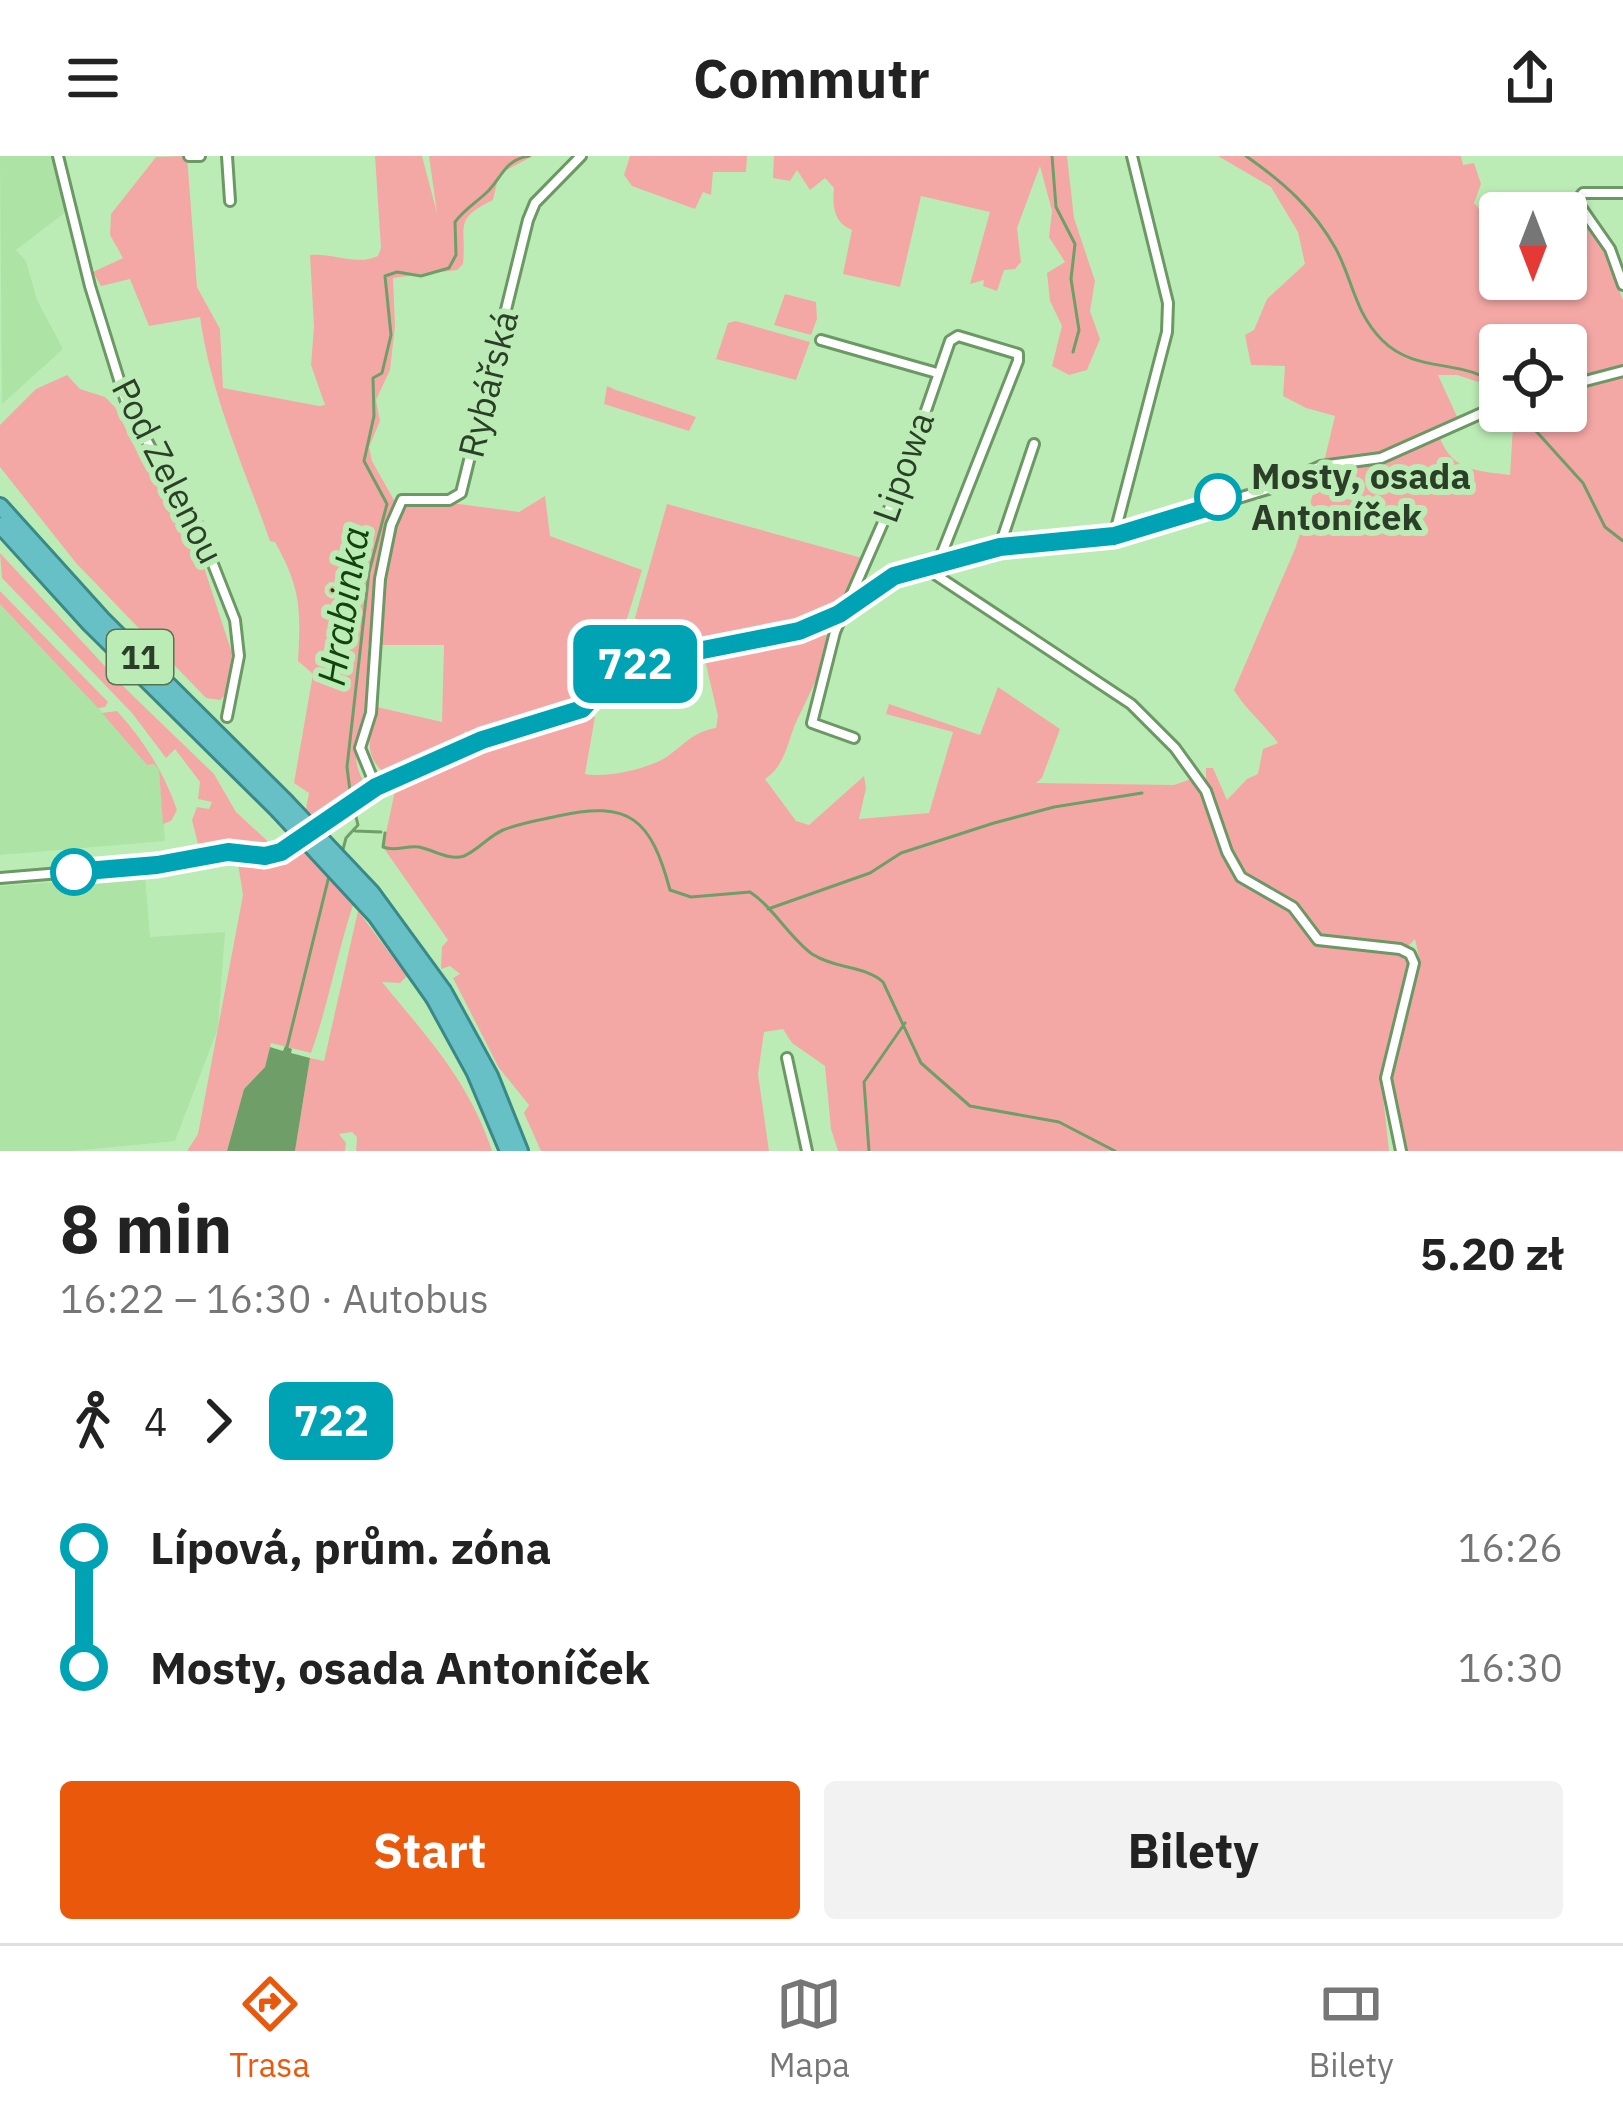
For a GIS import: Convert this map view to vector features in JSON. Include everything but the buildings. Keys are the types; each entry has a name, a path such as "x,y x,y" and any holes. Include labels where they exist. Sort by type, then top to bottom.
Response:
{"highway":[{"name":"11","path":"0,506 282,806 367,905 439,995 490,1076 520,1151"},
{"name":"11","path":"0,525 90,624 282,806"},
{"name":"11","path":"439,995 508,1151"}],"street":[{"name":"Pod Zelenou","path":"58,156 125,399 156,458 192,511 235,620 238,656 227,717"},
{"path":"189,156 200,156"},
{"path":"227,156 230,201"},
{"name":"Rybářská","path":"376,787 360,748 371,713 380,579 391,525 402,500 448,500 461,493 528,220 535,203 581,156"},
{"path":"1114,536 1167,332 1168,302 1132,156"},
{"path":"1623,193 1579,198 1610,249 1623,285"},
{"name":"Lipowa","path":"854,738 812,723 836,632 903,477 950,341 958,336 1018,354 1000,412 938,565"},
{"name":"Lipowa","path":"821,340 937,373"},
{"path":"1587,380 1623,371"},
{"path":"321,826 376,787 482,740 582,709 611,677 632,664 799,631 848,607 894,576 1000,547 1114,536 1268,490 1321,466 1381,458 1479,414"},
{"path":"1000,547 1034,444"},
{"path":"926,568 1131,704 1195,773 1241,877 1293,908 1318,940 1410,954 1414,963 1386,1078 1401,1151"},
{"path":"0,878 157,865 228,852 265,856 297,842"},
{"path":"787,1058 807,1151"}],"shaded area":[{"path":"0,156 54,156 67,211 16,250 26,261 37,300 63,349 2,404"},
{"path":"187,156 197,287 220,329 223,388 319,406 325,405 311,365 310,255 362,260 378,256 375,156 422,156 437,213 429,156 533,156 499,174 493,200 467,219 463,264 457,270 393,278 390,370 376,400 380,421 369,447 372,461 395,502 519,512 545,496 550,536 642,570 611,671 588,697 546,717 507,718 477,737 465,731 463,741 388,776 371,753 377,707 442,722 444,645 368,645 368,707 356,753 365,784 318,820 306,809 309,793 294,783 313,674 298,661 294,587 275,542 270,541 229,431 200,317 149,326 130,279 101,286 93,272 123,258 110,235 111,214 156,157"},
{"path":"630,156 747,156 746,172 713,172 711,195 703,192 695,209 632,186 624,175"},
{"path":"774,156 1067,156 1074,218 1095,281 1090,311 1100,339 1087,370 1069,375 1052,366 1062,326 1050,301 1047,273 1065,262 1049,237 1052,211 1040,166 1017,228 1021,262 1015,269 1004,270 997,291 983,286 984,280 970,284 990,212 921,196 900,287 843,274 852,230 836,213 834,188 825,178 810,190 797,170 790,181 773,178"},
{"path":"1218,156 1461,156 1463,165 1474,163 1481,184 1474,203 1479,209 1479,300 1587,300 1587,226 1623,300 1623,1151 1406,1151 1390,1079 1419,957 1415,939 1408,946 1331,941 1324,946 1398,953 1408,963 1382,1087 1389,1151 838,1151 825,1066 792,1043 783,1029 764,1032 758,1074 769,1151 541,1151 524,1113 529,1105 499,1068 453,978 460,974 450,966 441,969 442,947 448,940 383,847 396,786 488,745 588,715 595,717 585,774 650,765 695,735 716,728 718,716 705,660 824,634 831,638 782,760 765,779 796,821 809,825 864,776 859,819 929,813 953,732 886,714 889,704 980,735 998,687 1060,729 1036,783 1174,785 1194,778 1232,876 1252,888 1234,863 1206,782 1206,768 1213,768 1227,800 1258,774 1263,749 1278,743 1234,690 1295,549 1321,470 1387,460 1440,438 1459,463 1510,475 1513,432 1587,432 1587,324 1479,324 1479,382 1438,375 1459,421 1383,454 1324,462 1335,416 1283,396 1285,366 1251,365 1245,335 1254,330 1267,299 1305,264 1298,232 1271,187"},
{"path":"785,294 816,302 811,335 774,325"},
{"path":"736,321 810,342 796,380 716,359 728,323"},
{"path":"67,375 80,389 105,397 115,407 143,464 195,540 232,653 226,694 220,700 206,698 76,563 0,467 0,425 36,389"},
{"path":"607,386 696,417 689,431 604,404"},
{"path":"667,504 862,558 845,598 810,622 627,655"},
{"path":"0,553 127,690 214,774 236,812 280,848 258,851 230,845 209,853 199,848 192,820 197,807 209,809 212,802 198,799 200,782 175,749 166,758 132,713 2,578"},
{"path":"0,591 108,702 105,707 98,708 0,604"},
{"path":"0,604 78,684 147,765 154,764 159,770 165,841 0,855"},
{"path":"117,711 159,770 154,764 147,765 102,713"},
{"path":"159,770 177,810 163,824"},
{"path":"298,845 353,905 311,1053 271,1043 265,1067 244,1089 227,1151 187,1151 198,1134 243,895 237,857 256,868 260,861"},
{"path":"145,876 150,937 225,932 218,1028 175,1141 72,1151 0,1151 0,886"},
{"path":"358,911 407,976 400,983 382,982 459,1082 492,1151 356,1151 357,1137 352,1132 339,1134 346,1143 345,1151 295,1151 310,1058 324,1061"},
{"path":"285,1046 291,1053 310,1058 295,1151 227,1151 244,1089 265,1067 270,1047 283,1051"}],"waterway":[{"name":"Hrabinka","path":"351,799 347,767 369,572 387,504 364,461 374,416 373,378 382,373 391,335 385,276 397,272 421,276 449,268 456,255 455,222 508,166 529,156"},
{"path":"1052,156 1056,207 1075,244 1071,279 1079,330 1073,352"},
{"name":"Hrabinka","path":"1246,156 1285,186 1317,221 1336,249 1366,319 1382,340 1411,358 1479,375"},
{"name":"Hrabinka","path":"1537,432 1583,483 1605,527 1623,541"},
{"path":"768,909 870,873 901,853 994,823 1054,807 1142,793"},
{"name":"Hrabinka","path":"342,853 346,838 358,825 354,809"},
{"path":"385,833 383,847 419,847 458,857 523,824 603,811 634,820 655,846 670,890 691,897 750,892 812,954 883,982 921,1063 970,1106 1059,1122 1115,1151"},
{"path":"355,831 381,832"},
{"name":"Hrabinka","path":"287,1047 329,876"},
{"path":"869,1151 864,1082 905,1023"}],"bus line":[{"name":"722","path":"74,872 196,860 228,852 265,856 281,852 376,787 482,740 582,709 611,677 632,664 799,631 839,614 894,576 1019,543 1114,536 1213,506 1218,497"}],"place":[{"name":"Mosty, osada Antoníček","path":"1218,497"}]}
